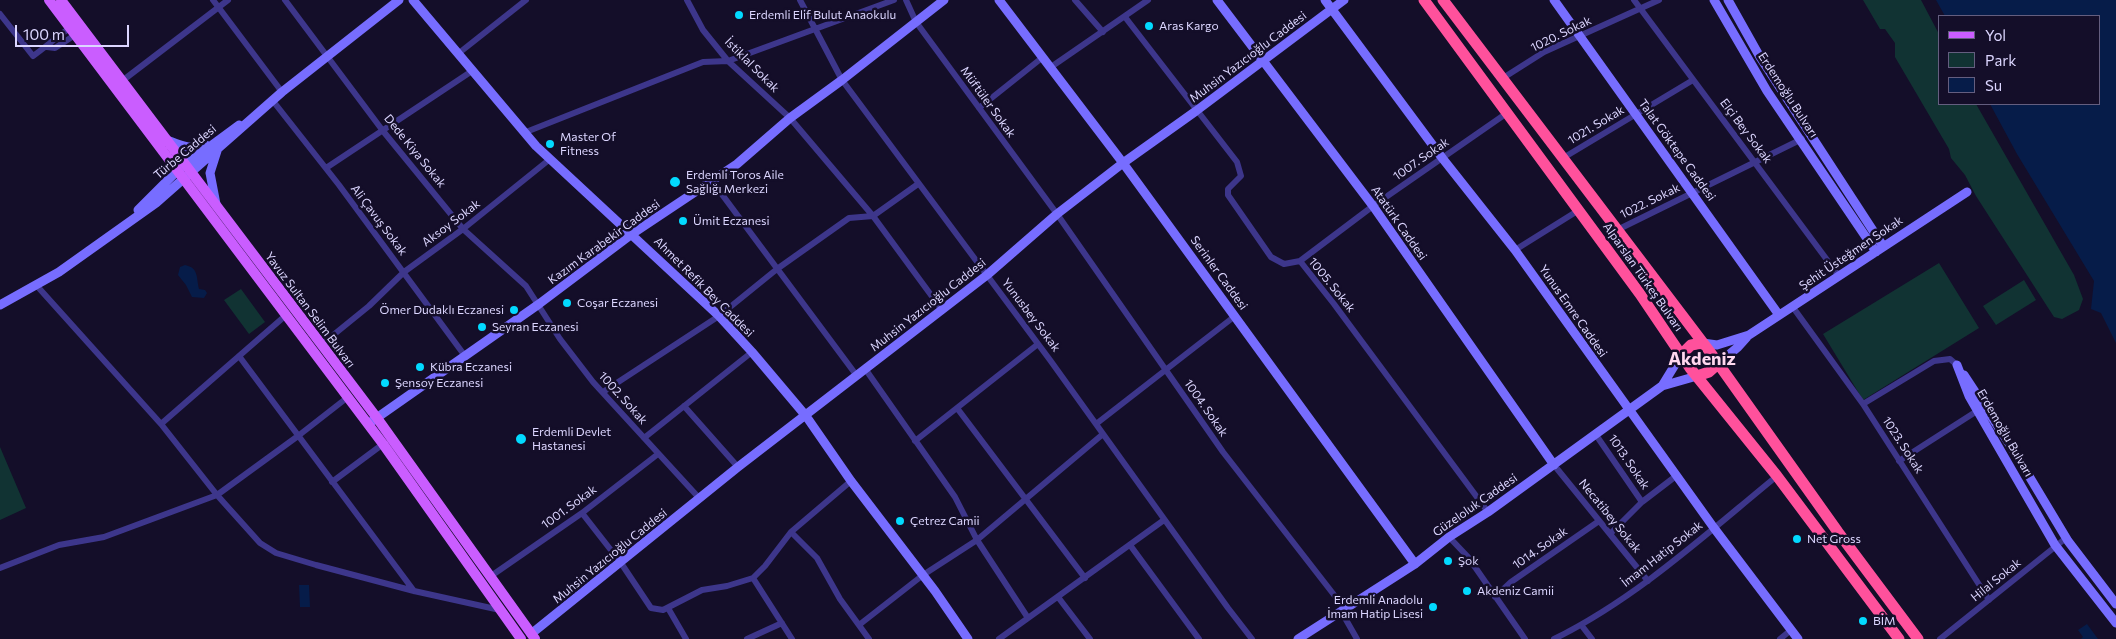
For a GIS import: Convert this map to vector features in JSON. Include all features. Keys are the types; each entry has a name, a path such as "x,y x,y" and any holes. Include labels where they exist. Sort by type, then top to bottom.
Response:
{"highway":[{"name":"Alparslan Türkeş Bulvarı","path":"1424,0 1640,294 1697,376 1777,476 1899,639"},
{"name":"Alparslan Türkeş Bulvarı","path":"1443,0 1718,363 1838,532 1918,639"},
{"path":"1682,355 1691,345 1703,343"},
{"path":"1697,376 1709,372 1718,363"}],"main road":[{"name":"Yavuz Sultan Selim Bulvarı","path":"49,0 185,171 217,206 321,345 372,421 491,576 533,637"},
{"name":"Yavuz Sultan Selim Bulvarı","path":"61,0 167,140 185,171 285,316 348,397 372,421 383,444 521,639"}],"street":[{"path":"213,0 282,92"},
{"path":"122,81 228,0"},
{"name":"Dede Kiya Sokak","path":"285,0 383,130 463,228 526,286 540,304"},
{"name":"Türbe Caddesi","path":"185,171 217,150 282,92 399,0"},
{"name":"Ahmet Refik Bey Caddesi","path":"414,0 550,159 719,316 752,352 806,416 851,481 923,575 968,639"},
{"path":"459,53 526,0"},
{"name":"İstiklal Sokak","path":"687,0 703,30 728,61 790,118 874,216 942,310"},
{"name":"Yunusbey Sokak","path":"800,0 842,80 1038,344 1252,639"},
{"path":"526,132 703,62 728,61 894,0"},
{"name":"Müftüler Sokak","path":"906,0 916,22 1057,214"},
{"name":"Kazım Karabekir Caddesi","path":"372,421 540,304 632,234 737,164 790,118 944,0"},
{"name":"Serinler Caddesi","path":"999,0 1124,163 1415,564"},
{"path":"1075,0 1102,32"},
{"path":"1051,68 1148,0"},
{"name":"Atatürk Caddesi","path":"1217,0 1373,206 1554,465"},
{"name":"Yunus Emre Caddesi","path":"1325,0 1443,159 1515,250 1676,476 1798,639"},
{"name":"Muhsin Yazıcıoğlu Caddesi","path":"533,637 738,467 987,275 1057,214 1344,0"},
{"name":"Talat Göktepe Caddesi","path":"1554,0 1779,315"},
{"name":"Elçi Bey Sokak","path":"1634,0 1839,276"},
{"name":"1020. Sokak","path":"1502,78 1544,52 1659,0"},
{"name":"Erdemoğlu Bulvarı","path":"1714,0 1767,90 1880,249"},
{"name":"Erdemoğlu Bulvarı","path":"1728,0 1760,58 1880,249"},
{"path":"0,14 33,56 47,47 50,41 72,31"},
{"name":"1005. Sokak","path":"1125,17 1237,162 1241,176 1228,189 1228,194 1271,257 1284,264 1300,261 1488,512"},
{"path":"979,108 1043,57"},
{"path":"326,168 472,70"},
{"name":"1021. Sokak","path":"1563,158 1693,80"},
{"name":"Türbe Caddesi","path":"0,305 37,286 118,230 218,140 273,101"},
{"name":"Ali Çavuş Sokak","path":"273,101 326,168 465,356"},
{"name":"1007. Sokak","path":"1300,261 1373,206 1443,159 1507,112"},
{"name":"1022. Sokak","path":"1616,230 1802,139"},
{"path":"167,140 189,148 198,148 218,140"},
{"path":"217,150 210,173 217,206"},
{"name":"Aksoy Sokak","path":"321,345 369,306 404,272 550,159"},
{"path":"712,181 857,376"},
{"path":"602,392 719,316 777,269 849,218 874,216 918,184"},
{"name":"Şehit Üsteğmen Sokak","path":"1703,343 1717,346 1748,335 1967,192"},
{"path":"1515,250 1579,210"},
{"name":"1004. Sokak","path":"1057,214 1223,452 1343,610 1357,639"},
{"path":"37,286 161,424 217,495 260,543 276,553 414,591 500,610"},
{"name":"1002. Sokak","path":"540,304 560,339 602,392 700,499"},
{"name":"1023. Sokak","path":"1792,306 1862,404 1990,600"},
{"path":"161,424 285,316"},
{"path":"1096,424 1235,316"},
{"name":"Şehit Üsteğmen Sokak","path":"1718,363 1738,347 1748,335"},
{"path":"915,441 1038,344"},
{"path":"644,438 752,352"},
{"name":"Güzeloluk Caddesi","path":"1298,639 1415,564 1449,537 1488,512 1630,411 1662,386 1682,355"},
{"path":"239,356 414,591"},
{"path":"1862,404 1934,361 1950,359 1956,365"},
{"name":"Erdemoğlu Bulvarı","path":"1956,365 1968,396 2055,545 2116,623"},
{"name":"Erdemoğlu Bulvarı","path":"1956,365 1994,420 2066,538 2116,604"},
{"path":"866,370 955,497 977,540 1028,618"},
{"name":"Güzeloluk Caddesi","path":"1662,386 1697,376"},
{"path":"0,568 59,545 104,537 217,495 348,397"},
{"path":"684,406 738,467"},
{"path":"958,408 1085,578"},
{"path":"1899,460 1978,411"},
{"path":"859,625 923,575 977,540 1103,434"},
{"name":"1013. Sokak","path":"1596,435 1642,502"},
{"path":"332,482 383,444"},
{"name":"1001. Sokak","path":"491,576 582,513 658,454"},
{"name":"Necatibey Sokak","path":"1554,465 1648,581"},
{"path":"1610,534 1642,502 1676,476"},
{"name":"İmam Hatip Sokak","path":"1554,639 1582,626 1648,581 1777,476"},
{"path":"582,513 621,563 651,608 664,610 702,590 727,586 753,578 765,566 791,532 851,481"},
{"path":"999,639 1164,520"},
{"name":"1014. Sokak","path":"1496,597 1511,582 1599,520"},
{"path":"791,532 817,558 840,599 869,639"},
{"path":"1449,537 1468,557 1525,639"},
{"name":"Hilal Sokak","path":"1940,639 2066,538"},
{"path":"1130,545 1199,639"},
{"path":"753,578 792,639"},
{"path":"1058,597 1090,639"},
{"path":"668,608 686,639"},
{"path":"746,639 782,623"},
{"path":"1582,626 1592,639"},
{"path":"1780,639 1791,630"}],"green space":[{"path":"1863,0 1921,0 1938,32 1938,105 1977,105 2074,275 2083,299 2079,310 2062,319 2054,317 1976,196 1965,175 1951,158 1949,149 1895,57 1895,43 1885,29 1880,29"},
{"path":"1939,263 1979,328 1863,400 1823,334"},
{"path":"2024,280 2036,300 1996,325 1983,306"},
{"path":"241,289 265,322 249,334 224,300"},
{"path":"0,447 26,508 0,520"}],"water":[{"path":"1936,0 2116,0 2116,343 2101,313 2091,309 2094,281 2017,154 1991,105 2101,105 2101,15 1944,15"},
{"path":"185,265 193,268 195,271 199,289 205,290 207,293 204,298 192,297 178,275 180,267"},
{"path":"299,585 309,585 310,607 300,607"},
{"path":"2087,624 2098,639 2081,639 2083,637 2078,630"}],"place":[{"name":"Erdemli Elif Bulut Anaokulu","path":"739,15"},
{"name":"Aras Kargo","path":"1149,26"},
{"name":"Master Of Fitness","path":"550,144"},
{"name":"Erdemli Toros Aile Sağlığı Merkezi","path":"675,182"},
{"name":"Ümit Eczanesi","path":"683,221"},
{"name":"Coşar Eczanesi","path":"567,303"},
{"name":"Ömer Dudaklı Eczanesi","path":"514,310"},
{"name":"Seyran Eczanesi","path":"482,327"},
{"name":"Kübra Eczanesi","path":"420,367"},
{"name":"Şensoy Eczanesi","path":"385,383"},
{"name":"Erdemli Devlet Hastanesi","path":"521,439"},
{"name":"Çetrez Camii","path":"900,521"},
{"name":"Net Gross","path":"1797,539"},
{"name":"Şok","path":"1448,561"},
{"name":"Akdeniz Camii","path":"1467,591"},
{"name":"Erdemli Anadolu İmam Hatip Lisesi","path":"1433,607"},
{"name":"BİM","path":"1863,621"}],"district":[{"name":"Akdeniz","path":"1702,359"}]}
